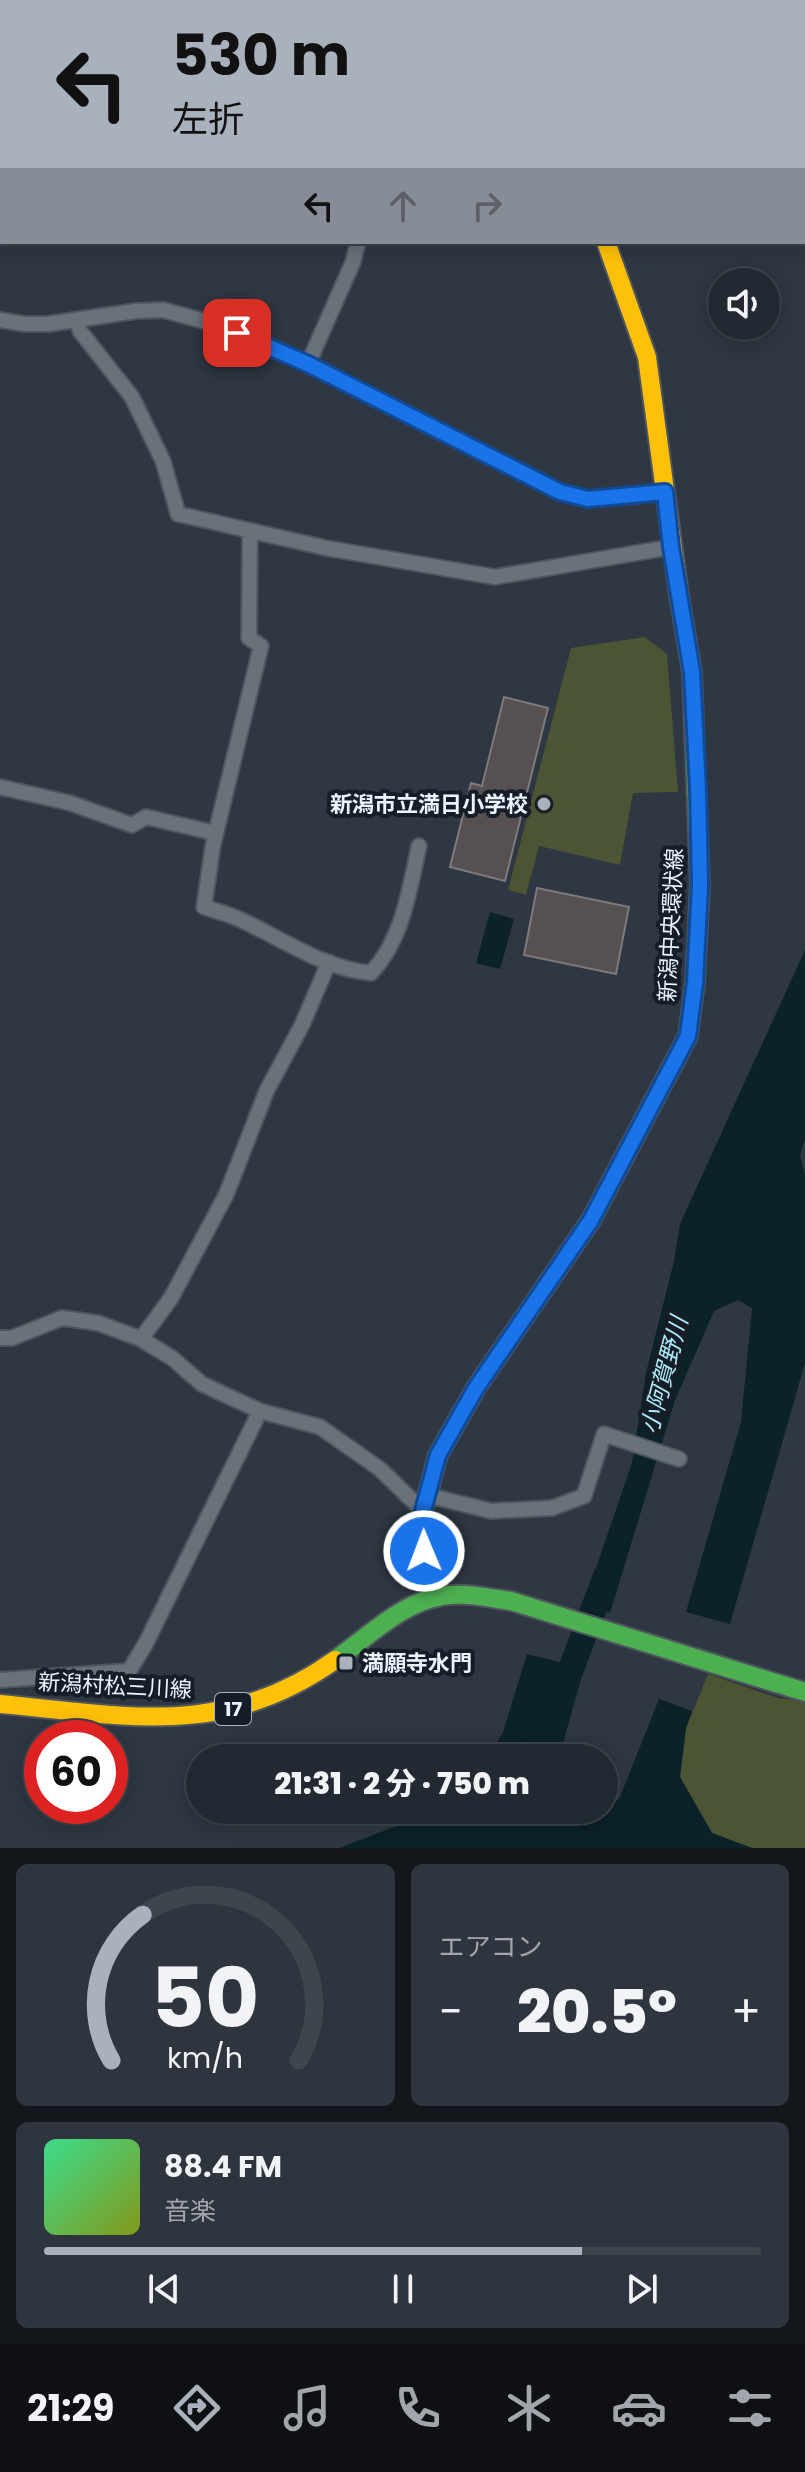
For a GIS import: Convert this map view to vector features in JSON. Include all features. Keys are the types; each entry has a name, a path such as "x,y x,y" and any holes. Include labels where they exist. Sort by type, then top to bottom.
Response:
{"main road":[{"name":"新潟中央環状線","path":"435,1597 424,1551 425,1503 438,1455 476,1388 591,1220 688,1036 695,982 700,885 692,672 671,547 647,357 607,244"},
{"name":"17","path":"435,1597 487,1597 511,1601 805,1692"},
{"name":"新潟村松三川線","path":"0,1704 179,1716 215,1714 236,1709 282,1693 309,1678 398,1615 435,1597"}],"street":[{"path":"308,364 353,262 358,244"},
{"path":"0,320 48,324 163,310 237,333 308,364 560,492 588,499 665,492"},
{"path":"77,320 80,331 132,397 163,461 178,514 326,548 495,577 671,547"},
{"path":"250,532 249,638 261,646 215,833 204,907 235,917 329,962 352,971 371,973 385,957 395,937 408,899 419,846"},
{"path":"0,787 70,803 132,825 146,817 215,833"},
{"path":"141,1339 171,1298 226,1195 267,1090 302,1025 329,962"},
{"path":"0,1338 12,1338 62,1318 98,1323 141,1339 172,1358 202,1384 260,1411 320,1427 425,1503 491,1511 552,1508 584,1496 604,1434 679,1459"},
{"path":"0,1680 129,1671 146,1643 260,1411"}],"green space":[{"path":"645,637 667,654 678,792 633,793 620,865 539,846 526,895 508,890 571,648"},
{"path":"708,1674 778,1698 805,1701 805,1848 752,1848 712,1833 680,1777 686,1728"}],"water":[{"path":"490,912 514,919 500,969 476,963"},
{"path":"805,950 805,1139 800,1155 805,1175 805,1363 730,1624 686,1612 741,1422 752,1308 738,1300 714,1311 675,1400 610,1613 584,1603 632,1463 646,1373 680,1224"},
{"path":"527,1654 584,1668 563,1744 496,1744 503,1732"},
{"path":"659,1699 692,1711 686,1728 680,1777 712,1833 752,1848 339,1848 402,1824 618,1824 620,1797"}],"building":[{"path":"504,697 548,708 505,881 450,867 471,783 482,786"},
{"path":"537,888 629,907 616,974 524,955"}],"waterway":[{"name":"小阿賀野川","path":"538,1744 565,1685 606,1576"}],"traffic: fast":[{"path":"435,1597 424,1551 423,1511 438,1455 476,1388 591,1220 688,1036 695,982 700,885 692,672 679,595"},
{"path":"335,1660 413,1605 442,1596 468,1595 511,1601 805,1692"}],"traffic: slow":[{"path":"607,244 647,357 679,595"},
{"path":"0,1704 133,1716 214,1712 254,1702 294,1685 335,1660"}],"place":[{"name":"新潟市立満日小学校","path":"544,804"},
{"name":"満願寺水門","path":"346,1663"}],"route":[{"path":"237,333 308,364 560,492 588,499 665,492 692,672 698,789 700,885 695,982 688,1036 591,1220 476,1388 438,1455 423,1511 424,1551"}]}
